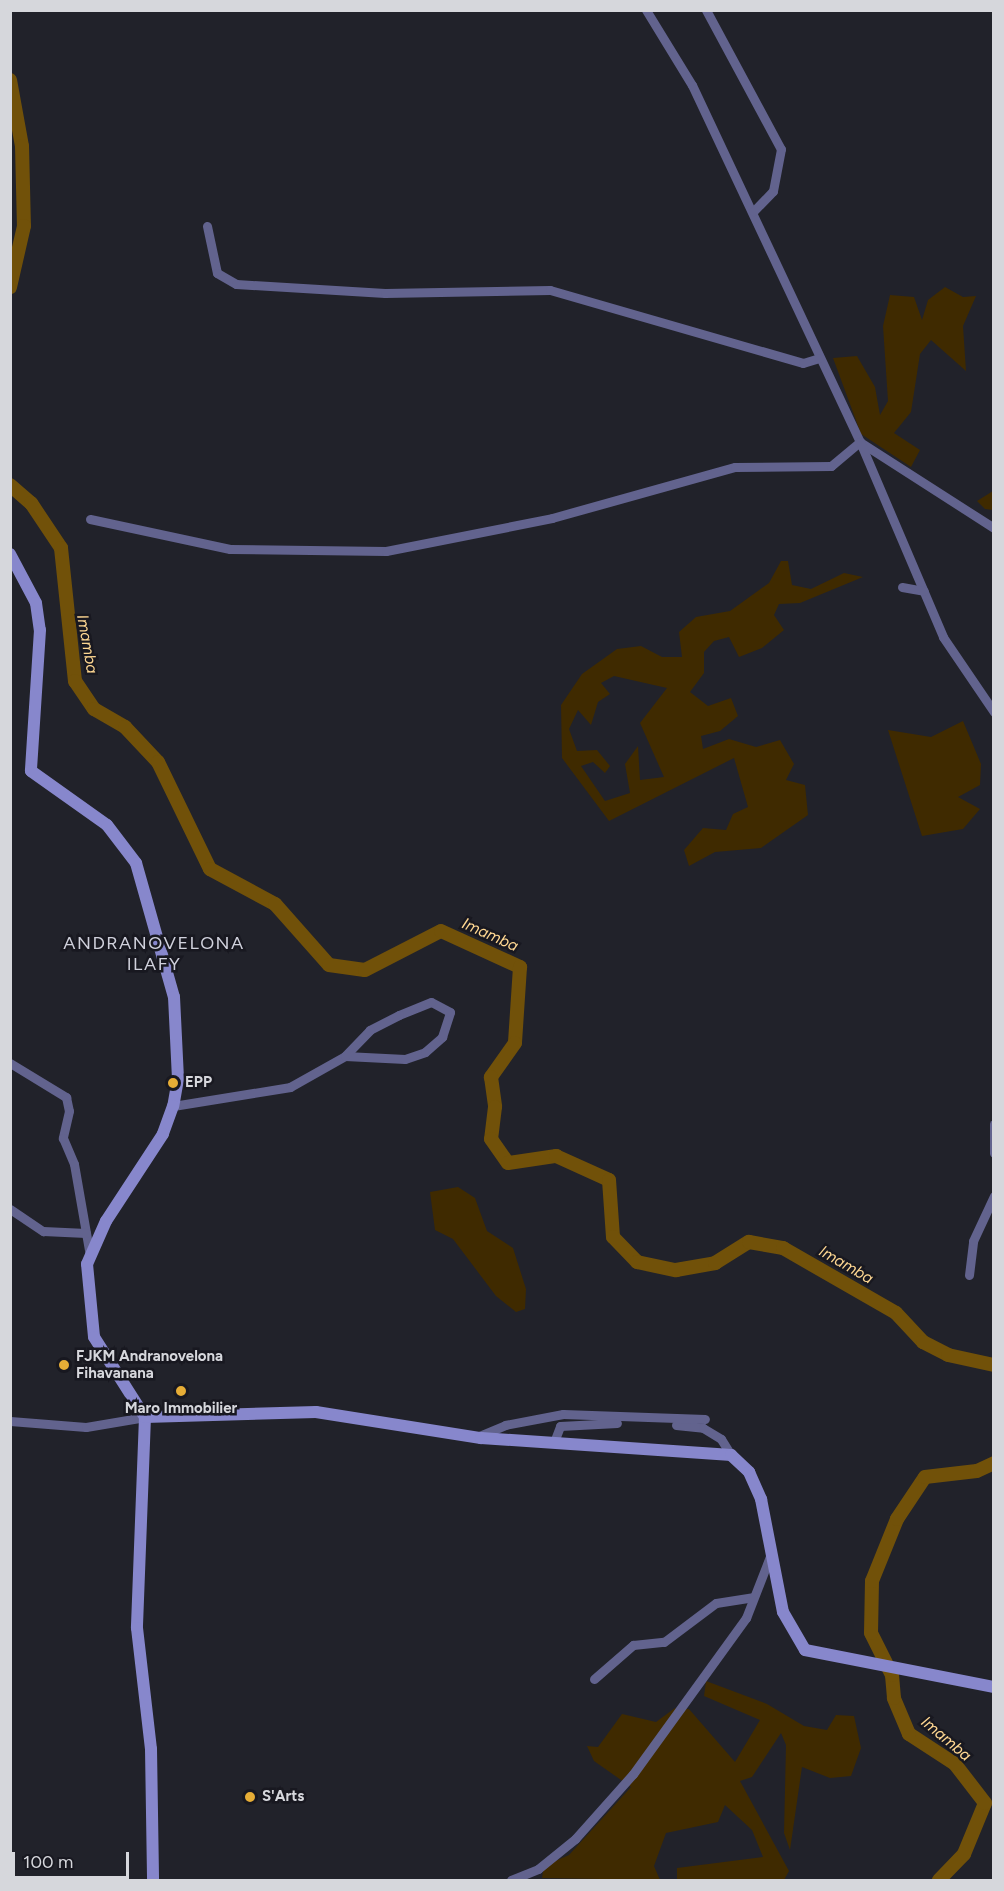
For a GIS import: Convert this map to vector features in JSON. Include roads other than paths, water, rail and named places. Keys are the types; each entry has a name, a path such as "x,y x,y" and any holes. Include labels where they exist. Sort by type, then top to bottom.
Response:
{"street":[{"path":"646,10 692,85 754,211 819,358 860,442 943,637 993,712"},
{"path":"706,10 780,149 773,191 754,211"},
{"path":"207,226 217,273 236,284 385,293 550,290 802,363 819,358"},
{"path":"90,519 230,549 386,551 552,518 735,467 831,466 860,442"},
{"path":"860,442 993,528"},
{"path":"10,554 36,603 40,630 31,771 107,825 136,863 174,997 178,1079 173,1106 163,1134 106,1221 90,1256"},
{"path":"902,587 924,591"},
{"path":"173,1106 290,1087 345,1056 370,1030 399,1015 431,1002 450,1012 442,1037 425,1052 405,1059 345,1056"},
{"path":"10,1064 66,1097 69,1111 63,1138 74,1164 90,1256 94,1336 115,1378 145,1417 137,1628 151,1749 153,1881"},
{"path":"993,1124 993,1153"},
{"path":"969,1275 973,1241 993,1196"},
{"path":"10,1209 43,1231 86,1233"},
{"path":"10,1421 86,1427 145,1417 316,1412 477,1437 731,1455"},
{"path":"477,1437 505,1425 562,1414 705,1419"},
{"path":"554,1442 560,1426 584,1421 682,1425 722,1439 731,1455 749,1472 761,1499 771,1554 793,1637 817,1656 993,1687"},
{"path":"511,1881 538,1869 575,1839 633,1774 746,1618 771,1554"},
{"path":"594,1679 633,1645 664,1642 716,1603 753,1598"}],"waterway":[{"name":"Imamba","path":"10,80 22,146 24,226 10,287"},
{"name":"Imamba","path":"10,485 31,503 61,548 75,681 94,709 125,727 158,762 210,869 275,904 329,965 365,970 441,931 520,967 515,1043 491,1077 495,1107 491,1139 508,1163 556,1156 609,1180 613,1237 637,1262 676,1270 715,1263 749,1242 783,1248 896,1313 923,1342 948,1355 994,1365"},
{"name":"Imamba","path":"939,1880 964,1854 985,1803 955,1764 909,1734 894,1698 892,1675 871,1633 872,1581 897,1519 925,1477 977,1471 994,1463"}],"place":[{"name":"EPP","path":"173,1083"},
{"name":"FJKM Andranovelona Fihavanana","path":"64,1365"},
{"name":"Maro Immobilier","path":"181,1391"},
{"name":"S'Arts","path":"250,1797"}],"district":[{"name":"ANDRANOVELONA ILAFY","path":"154,954"}]}
